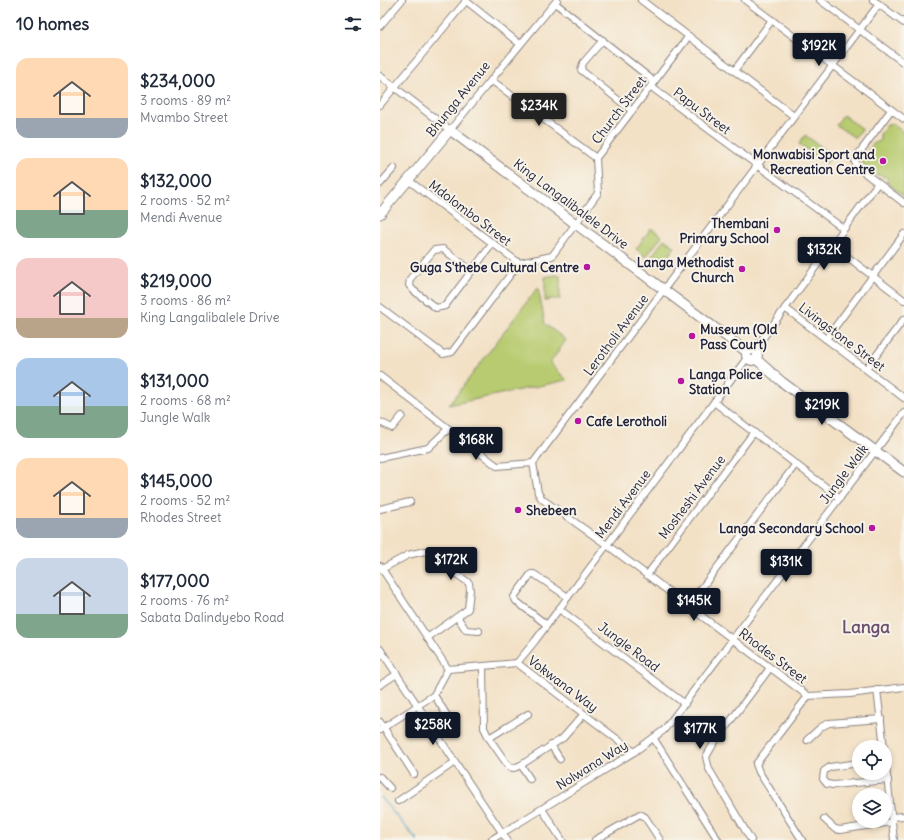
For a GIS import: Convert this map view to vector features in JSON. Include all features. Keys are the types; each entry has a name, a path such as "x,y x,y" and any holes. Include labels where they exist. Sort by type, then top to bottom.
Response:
{"street":[{"path":"380,26 402,0"},
{"path":"473,6 478,0"},
{"path":"641,0 795,117"},
{"path":"746,0 904,120"},
{"path":"820,0 904,63"},
{"path":"873,0 904,24"},
{"path":"380,105 466,1 520,44"},
{"name":"Papu Street","path":"556,1 650,78 654,89 844,229"},
{"name":"Bhunga Avenue","path":"380,214 556,1"},
{"name":"Lerotholi Avenue","path":"533,463 879,4"},
{"path":"734,71 772,20"},
{"name":"Church Street","path":"519,263 552,256 577,224 598,193 596,158 689,36"},
{"path":"603,40 583,63 581,70 632,111"},
{"name":"King Langalibalele Drive","path":"380,76 751,355 782,382 904,472"},
{"path":"491,80 596,158"},
{"path":"891,110 855,160 857,167 904,203"},
{"path":"380,184 394,168"},
{"name":"Mdolombo Street","path":"408,180 519,263"},
{"name":"Mendi Avenue","path":"517,663 751,355 878,183"},
{"path":"826,339 904,234"},
{"path":"472,271 443,249 439,248 434,250 410,279 409,285 418,295 436,308 447,304 472,271 493,243"},
{"path":"832,246 904,300"},
{"path":"380,307 443,354 448,355 452,352 519,263"},
{"name":"Livingstone Street","path":"785,308 904,398"},
{"path":"866,370 904,320"},
{"path":"380,376 497,466 533,463"},
{"path":"714,402 840,498"},
{"name":"Jungle Walk","path":"654,739 664,730 685,704 904,413"},
{"path":"380,422 388,428 392,428 402,416"},
{"path":"380,458 428,448 448,429"},
{"name":"Mosheshi Avenue","path":"648,575 754,432"},
{"name":"Rhodes Street","path":"533,463 538,493 542,499 648,575 808,696 904,687"},
{"path":"688,606 796,464"},
{"path":"380,509 410,502"},
{"path":"382,729 434,696 448,669 381,568 408,555 428,552 469,583 469,607 466,612 428,638"},
{"path":"547,625 516,601 514,596 517,592 531,574 534,574 568,597"},
{"name":"Jungle Road","path":"559,609 685,704"},
{"path":"458,618 466,630 479,631"},
{"path":"380,649 507,840"},
{"name":"Vokwana Way","path":"448,669 517,663 634,752"},
{"path":"483,667 483,725 489,738 509,767 514,768 521,765 551,746 566,735 584,714"},
{"path":"751,840 709,769 706,757 714,743 770,668"},
{"path":"380,685 397,674"},
{"path":"877,690 883,740"},
{"path":"434,696 448,717"},
{"path":"802,840 756,766 808,696"},
{"path":"489,738 528,714"},
{"path":"807,740 820,727 829,723 880,719"},
{"path":"380,722 382,729 414,774"},
{"path":"654,739 718,840"},
{"name":"Nolwana Way","path":"491,840 501,832 542,809 654,739"},
{"path":"551,746 560,759"},
{"path":"398,801 455,762"},
{"path":"521,765 530,779"},
{"path":"852,765 830,767 824,771 823,779 827,784 833,785 888,780 889,788"},
{"path":"380,777 390,788"},
{"path":"542,809 562,840"},
{"path":"595,840 640,814 645,817 660,840"},
{"path":"894,840 892,819 904,816"},
{"path":"824,819 835,829 840,830 852,827"}],"green space":[{"path":"843,115 862,129 855,138 836,125"},
{"name":"Monwabisi Sport and Recreation Centre","path":"893,124 904,133 904,196 886,182 888,180 886,176 883,177 881,175 876,175 863,164 862,159 873,144 880,141 880,134 887,125"},
{"path":"805,135 833,155 826,164 799,144"},
{"path":"651,228 662,236 646,257 636,249"},
{"path":"664,239 675,247 661,266 650,259"},
{"path":"556,275 560,276 560,299 548,299 548,301 545,301 545,277"},
{"path":"538,287 545,324 566,340 550,363 567,380 449,405"}],"waterway":[{"path":"380,797 417,840"}],"place":[{"name":"Monwabisi Sport and Recreation Centre","path":"883,161"},
{"name":"Thembani Primary School","path":"777,230"},
{"name":"Guga S'thebe Cultural Centre","path":"587,267"},
{"name":"Langa Methodist Church","path":"742,269"},
{"name":"Museum (Old Pass Court)","path":"692,336"},
{"name":"Langa Police Station","path":"681,381"},
{"name":"Cafe Lerotholi","path":"578,421"},
{"name":"Shebeen","path":"518,510"},
{"name":"Langa Secondary School","path":"872,528"}],"district":[{"name":"Langa","path":"866,627"}]}
